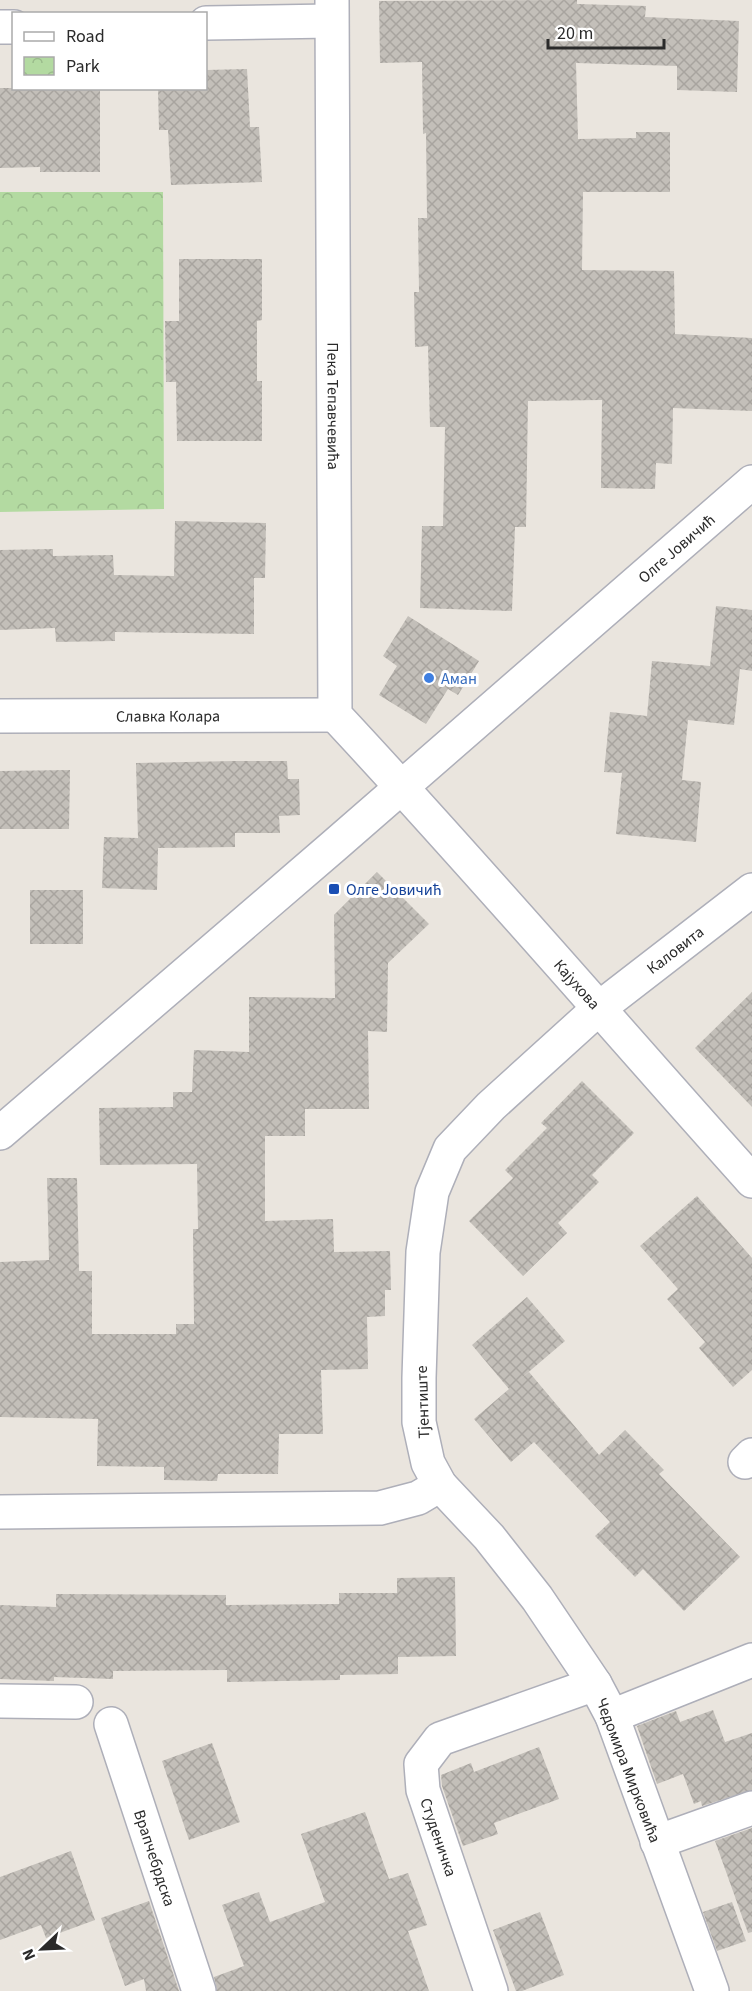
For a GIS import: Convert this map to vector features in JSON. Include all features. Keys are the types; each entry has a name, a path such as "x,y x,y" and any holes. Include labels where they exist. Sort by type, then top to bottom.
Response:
{"street":[{"path":"207,23 332,10"},
{"name":"Пека Тепавчевића","path":"332,10 335,715"},
{"name":"Олге Јовичић","path":"0,1133 752,482"},
{"path":"335,715 401,786"},
{"name":"Славка Колара","path":"0,716 335,715"},
{"name":"Кајухова","path":"401,786 752,1181"},
{"name":"Каловита","path":"598,1009 752,890"},
{"name":"Тјентиште","path":"440,1485 428,1463 419,1422 423,1252 432,1192 450,1149 491,1107 598,1009"},
{"path":"0,1512 380,1508 418,1498 440,1485"},
{"name":"Чедомира Мирковића","path":"440,1485 489,1537 537,1598 595,1684 612,1716 712,1991"},
{"path":"612,1716 752,1660"},
{"name":"Студеничка","path":"491,1991 423,1790 421,1764 440,1739 595,1684"},
{"path":"0,1701 76,1702"},
{"name":"Врапчебрдска","path":"111,1724 199,1991"},
{"path":"657,1842 752,1809"}],"green space":[{"path":"0,192 163,192 164,509 0,512"}],"building":[{"path":"577,0 577,4 646,6 645,17 739,21 737,92 677,90 677,66 576,63 578,139 636,138 636,132 670,132 670,192 583,192 582,270 674,271 675,334 752,338 752,411 673,408 672,464 656,463 655,489 601,488 602,400 528,401 526,527 515,527 512,611 420,608 422,526 443,526 445,427 430,427 428,346 415,347 414,292 419,292 418,218 427,218 422,62 380,63 379,1"},
{"path":"247,69 250,127 259,127 262,182 171,185 168,130 159,130 158,90 207,90 207,70"},
{"path":"0,88 100,90 100,172 40,172 40,167 0,168"},
{"path":"179,259 262,259 262,320 257,321 257,381 262,381 262,441 177,441 176,382 166,382 165,321 179,321"},
{"path":"175,521 266,523 265,578 254,578 254,634 115,632 115,641 56,642 55,628 0,630 0,550 53,549 53,556 113,555 114,575 174,576"},
{"path":"716,606 752,610 752,671 740,669 734,725 688,720 682,780 701,782 696,842 616,834 622,773 604,772 610,712 647,716 652,661 710,666"},
{"name":"Аман","path":"408,616 479,661 458,695 448,689 426,724 379,695 397,666 383,656"},
{"path":"287,761 288,779 299,779 300,815 279,816 280,833 235,833 235,847 158,848 157,890 102,888 104,837 138,838 136,763"},
{"path":"70,770 69,829 0,829 0,771"},
{"path":"377,872 429,924 388,963 387,1032 368,1031 369,1109 305,1109 305,1136 265,1136 265,1221 333,1219 334,1252 390,1251 391,1290 385,1290 385,1316 367,1317 368,1369 321,1370 323,1434 279,1434 278,1474 218,1474 217,1481 164,1480 164,1467 97,1466 98,1419 0,1417 0,1262 49,1260 47,1178 77,1178 79,1271 92,1271 92,1334 176,1334 176,1324 194,1324 193,1229 198,1229 197,1164 100,1165 99,1108 173,1107 173,1092 192,1092 194,1050 249,1052 249,997 335,998 334,915"},
{"path":"30,890 83,890 83,944 30,944"},
{"path":"752,992 752,1107 695,1048"},
{"path":"582,1081 634,1133 592,1175 599,1182 558,1223 567,1233 523,1276 469,1221 513,1178 505,1170 547,1128 541,1123"},
{"path":"697,1196 752,1258 752,1370 733,1387 699,1348 705,1342 667,1299 678,1289 640,1246"},
{"path":"527,1297 565,1341 518,1381 529,1372 599,1455 625,1430 664,1470 659,1474 740,1557 684,1611 643,1569 635,1577 595,1536 610,1522 534,1442 511,1462 474,1419 509,1389 472,1345"},
{"path":"455,1577 456,1656 398,1657 398,1674 340,1675 340,1680 227,1682 227,1670 113,1671 113,1679 54,1677 54,1681 0,1679 0,1605 56,1607 56,1594 226,1595 226,1605 339,1604 339,1593 397,1593 397,1578"},
{"path":"713,1710 725,1742 752,1733 752,1790 702,1806 701,1801 694,1804 683,1774 657,1784 637,1726 676,1711 680,1722"},
{"path":"212,1743 240,1822 189,1840 162,1761"},
{"path":"539,1747 559,1799 494,1823 498,1834 463,1846 442,1786 441,1775 471,1763 474,1772"},
{"path":"365,1812 389,1879 408,1873 427,1925 408,1931 429,1991 217,1991 214,1977 244,1966 222,1905 259,1892 270,1922 325,1902 301,1834"},
{"path":"752,1828 752,1932 748,1933 715,1841"},
{"path":"71,1851 95,1920 46,1938 41,1925 0,1940 0,1877"},
{"path":"149,1901 179,1991 146,1991 144,1979 125,1986 101,1918"},
{"path":"732,1902 746,1941 717,1951 703,1912"},
{"path":"540,1912 564,1975 522,1991 516,1991 493,1930"}],"place":[{"name":"Аман","path":"429,678"},
{"name":"Олге Јовичић","path":"334,889"}]}
